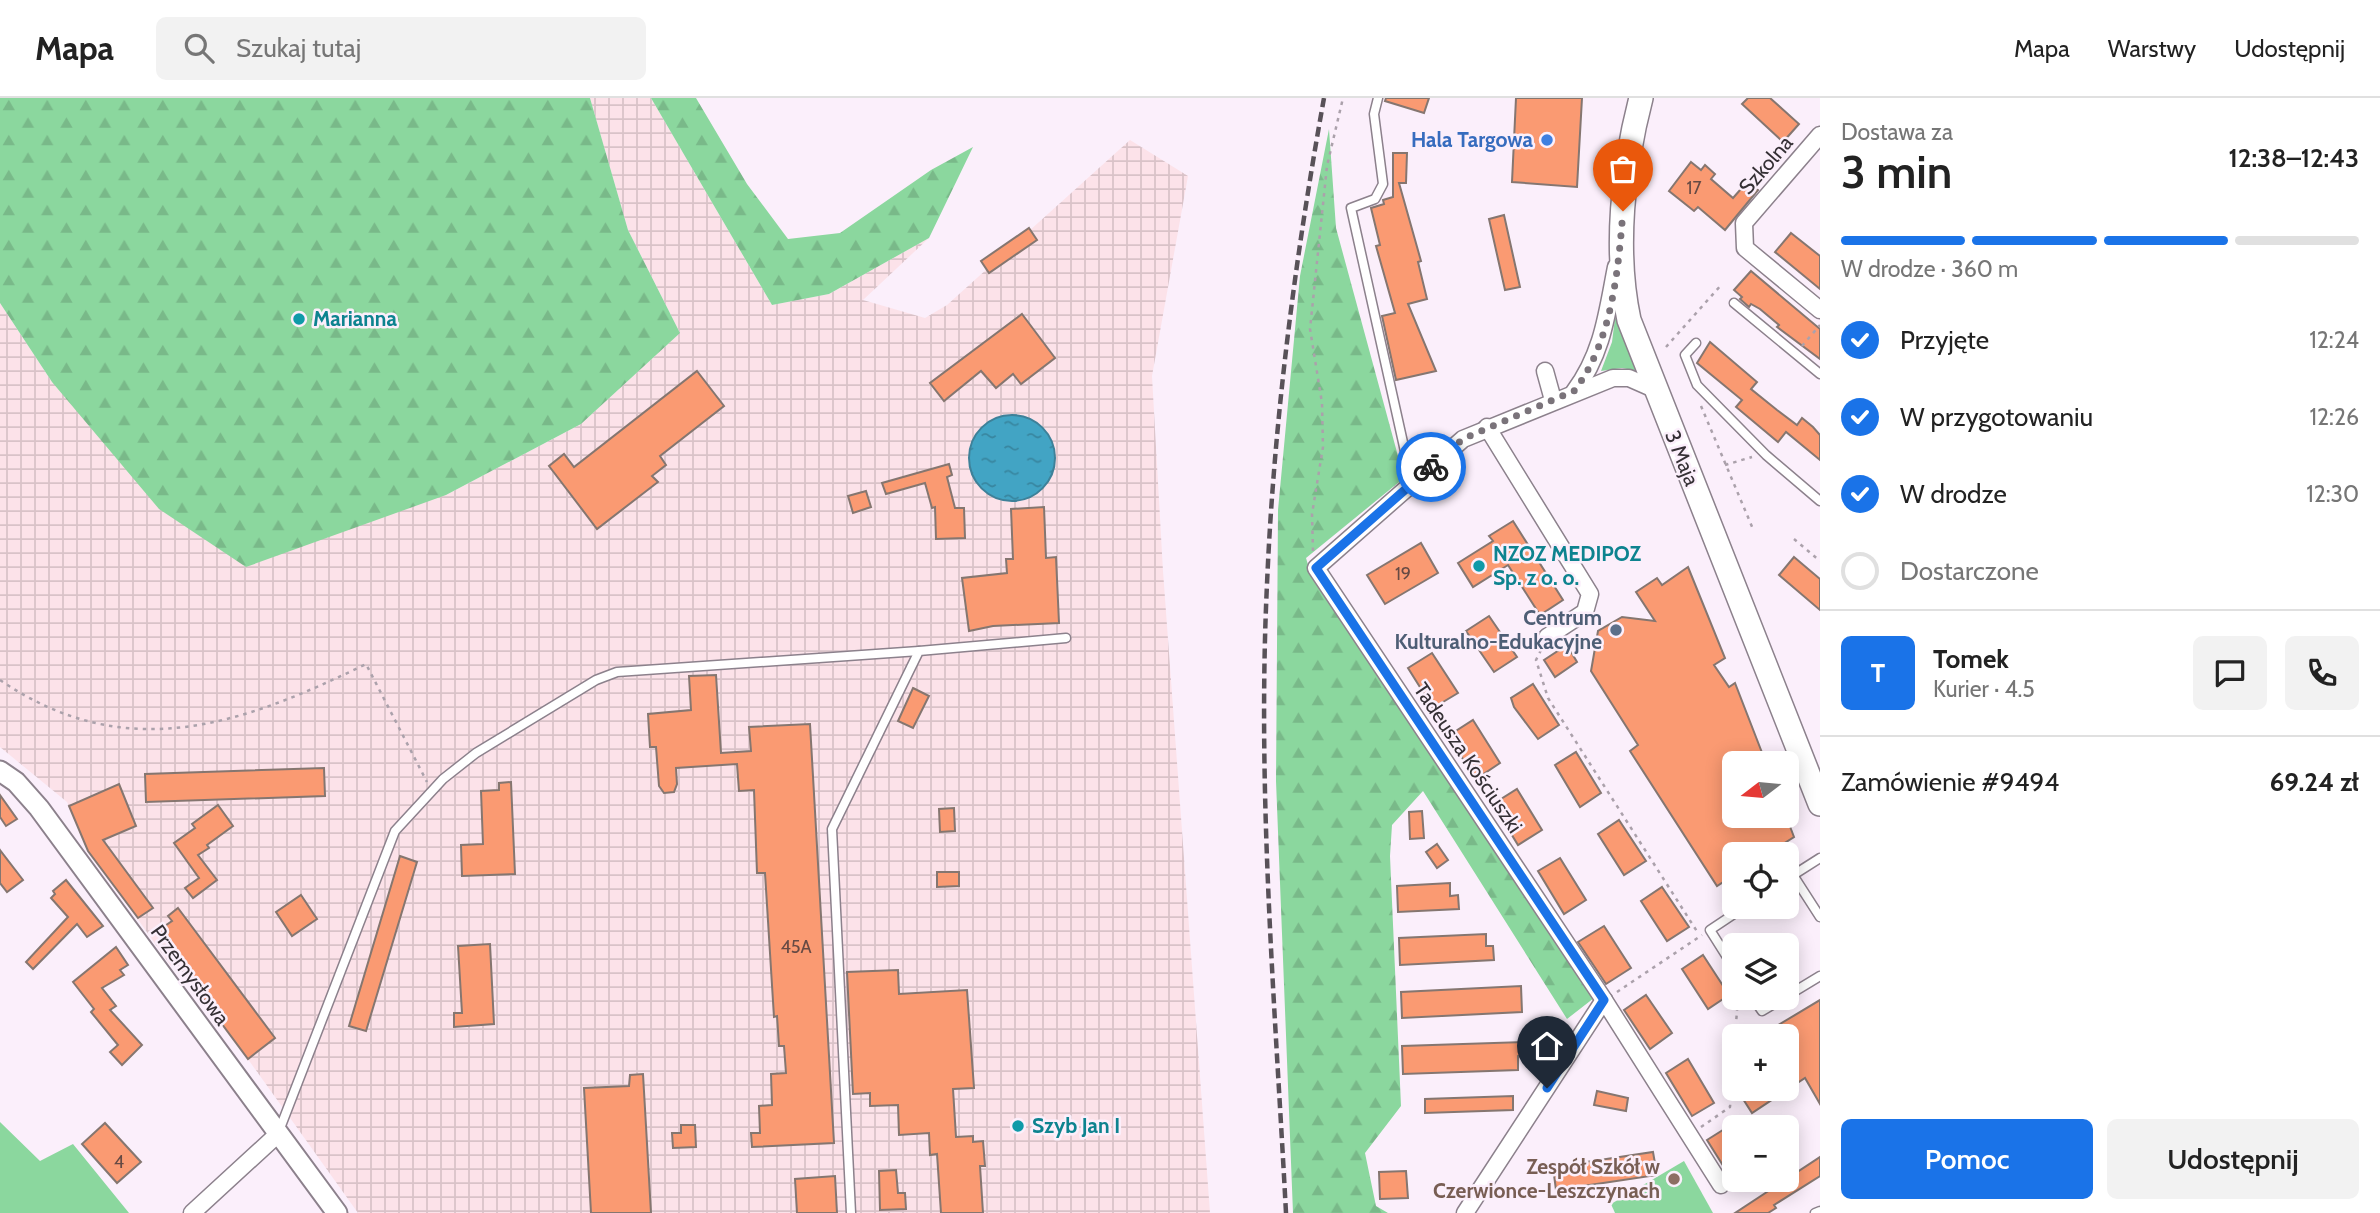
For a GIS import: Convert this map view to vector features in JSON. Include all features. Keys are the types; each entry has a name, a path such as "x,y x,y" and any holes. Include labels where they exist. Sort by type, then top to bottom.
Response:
{"main road":[{"name":"3 Maja","path":"1641,98 1626,188 1621,243 1629,320 1820,804"}],"street":[{"name":"Szkolna","path":"1820,135 1744,223 1745,248 1820,310"},
{"path":"1574,391 1592,367 1603,339 1621,243"},
{"path":"1545,371 1553,400"},
{"path":"1316,568 1463,439 1574,391 1618,377 1654,389"},
{"path":"1487,427 1590,594 1584,612 1547,637"},
{"name":"Tadeusza Kościuszki","path":"1316,568 1604,1000 1721,1185"},
{"name":"Przemysłowa","path":"0,771 16,782 39,808 337,1213"},
{"path":"1465,1213 1604,1000"},
{"path":"192,1213 278,1134"}],"lane":[{"path":"1378,98 1374,114 1383,184 1374,199 1351,208 1412,483"},
{"path":"1734,303 1820,374"},
{"path":"1696,343 1685,355 1697,385 1766,455 1820,501"},
{"path":"278,1134 395,831 431,792 476,753 596,680 617,672 1066,638"},
{"path":"851,1213 832,830 919,651"},
{"path":"1799,871 1820,858"},
{"path":"1799,889 1820,917"},
{"path":"1722,949 1710,930 1726,919"},
{"path":"1799,989 1820,976"}],"path":[{"path":"1316,568 1312,514 1323,447 1322,403 1310,329 1327,166 1343,98"},
{"path":"1666,347 1722,284"},
{"path":"1800,348 1820,325"},
{"path":"1673,340 1677,350"},
{"path":"1700,404 1753,529"},
{"path":"1725,465 1766,455"},
{"path":"1794,539 1820,561"},
{"path":"1547,637 1536,660 1548,698 1700,936"},
{"path":"0,680 27,698 94,723 161,731 229,719 300,696 366,664 431,792"},
{"path":"1604,1000 1710,930"},
{"path":"1689,1135 1730,1107 1730,1101"}],"shaded area":[{"path":"590,98 651,98 772,305 829,294 929,238 863,300 925,318 947,305 1130,140 1188,176 1152,376 1163,571 1210,1213 358,1213 250,1062 176,963 171,966 90,852 67,802 0,747 0,303 52,382 446,495 581,424 680,333 628,230"}],"green space":[{"path":"0,98 590,98 628,230 680,333 581,424 446,495 246,567 159,509 52,382 0,303"},
{"path":"651,98 696,98 747,184 788,239 840,233 931,170 973,147 929,238 829,294 772,305"},
{"path":"1329,129 1336,228 1404,478 1306,558 1312,578 1594,998 1567,1019 1423,791 1392,825 1390,856 1401,1106 1365,1153 1376,1206 1388,1213 1293,1213 1276,781 1278,510 1300,276"},
{"path":"1615,318 1637,371 1622,368 1601,371 1612,342"},
{"path":"0,1122 40,1161 73,1144 129,1213 0,1213"},
{"name":"Zespół Szkół w Czerwionce-Leszczynach","path":"1684,1161 1713,1213 1615,1213 1611,1204"}],"water":[{"path":"1012,415 1036,422 1048,434 1055,458 1048,482 1036,494 1012,501 988,494 976,482 969,458 976,434 988,422"}],"building":[{"path":"1386,98 1429,98 1424,113 1385,101"},
{"name":"Hala Targowa","path":"1516,98 1582,98 1577,187 1512,182"},
{"path":"1748,98 1770,98 1799,124 1783,142 1742,104"},
{"path":"1393,153 1407,153 1406,183 1399,183 1421,261 1418,262 1427,299 1408,304 1436,371 1396,380 1382,316 1395,313 1376,246 1380,245 1371,208 1384,204 1383,200 1393,197"},
{"path":"1691,162 1701,170 1705,165 1715,174 1711,179 1733,198 1748,181 1758,190 1725,230 1698,207 1694,211 1669,191"},
{"path":"1504,215 1520,287 1505,290 1489,219"},
{"path":"1029,228 1037,240 989,273 981,261"},
{"path":"1791,233 1820,256 1820,289 1775,252"},
{"path":"1751,271 1820,329 1820,359 1777,327 1779,325 1760,309 1751,304 1749,307 1740,299 1742,297 1734,290"},
{"path":"1022,314 1055,358 1021,384 1013,374 996,388 981,371 944,401 930,383"},
{"path":"1710,342 1757,382 1751,389 1797,425 1802,418 1813,427 1820,435 1820,460 1786,432 1778,442 1736,407 1742,400 1697,363"},
{"path":"697,371 724,406 660,456 666,465 652,476 658,482 597,529 549,466 564,454 574,467"},
{"path":"949,464 952,475 947,477 955,508 964,508 965,538 936,539 935,507 932,508 925,483 886,494 882,483"},
{"path":"866,491 871,507 853,513 848,496"},
{"path":"1044,507 1046,558 1056,557 1059,623 993,626 969,631 962,578 1007,573 1006,559 1013,559 1011,509"},
{"name":"NZOZ MEDIPOZ Sp. z o. o.","path":"1513,521 1563,600 1540,615 1508,565 1473,587 1458,563 1493,541 1489,536"},
{"path":"1421,543 1438,573 1385,604 1367,575"},
{"path":"1794,557 1820,579 1820,610 1779,575"},
{"path":"1688,567 1725,658 1714,665 1729,687 1735,683 1761,751 1722,751 1722,828 1791,828 1794,837 1786,842 1722,842 1722,883 1717,886 1630,751 1638,745 1591,671 1598,631 1622,617 1655,621 1636,592 1657,578 1662,585"},
{"path":"1489,616 1517,657 1494,672 1466,631"},
{"path":"1567,645 1577,662 1555,677 1544,660"},
{"path":"1432,653 1458,693 1433,708 1408,668"},
{"path":"716,675 721,753 751,751 749,727 810,724 834,1143 752,1147 751,1133 760,1133 759,1106 772,1105 771,1074 786,1073 784,1046 779,1046 777,1016 774,1017 765,873 757,873 754,790 739,791 737,764 676,768 677,784 674,792 664,793 659,786 656,747 650,747 648,714 691,710 689,676"},
{"path":"1533,684 1559,725 1538,739 1514,707 1511,698"},
{"path":"913,688 929,696 913,728 898,721"},
{"path":"1473,720 1500,763 1476,779 1448,736"},
{"path":"1576,752 1601,793 1580,807 1555,765"},
{"path":"324,768 325,796 146,802 145,774"},
{"path":"511,782 515,874 462,876 461,845 483,844 481,791 499,790 499,783"},
{"path":"119,784 136,826 103,840 153,908 138,918 88,851 69,806"},
{"path":"1517,789 1542,830 1518,845 1493,804"},
{"path":"0,795 17,819 6,826 0,817"},
{"path":"218,805 233,826 198,855 217,880 193,898 185,888 199,878 174,843 195,828 192,824"},
{"path":"954,808 955,831 940,832 939,809"},
{"path":"1422,811 1424,838 1410,839 1409,812"},
{"path":"1619,820 1646,861 1624,875 1598,834"},
{"path":"1437,844 1448,860 1437,868 1426,852"},
{"path":"0,850 23,880 7,892 0,883"},
{"path":"400,856 417,862 366,1031 349,1026"},
{"path":"1560,858 1586,900 1564,914 1538,871"},
{"path":"937,872 959,872 959,886 937,887"},
{"path":"66,880 103,926 87,937 77,924 33,969 26,962 68,917 51,898 55,894 53,891"},
{"path":"1450,883 1450,896 1458,895 1459,909 1398,912 1397,886"},
{"path":"1662,887 1689,927 1667,941 1641,901"},
{"path":"301,895 317,919 292,936 276,912"},
{"path":"178,908 275,1038 248,1059 175,961 179,957 159,930 172,921 168,916"},
{"path":"1604,926 1631,968 1606,984 1578,942"},
{"path":"1486,934 1486,946 1493,946 1494,960 1400,965 1399,938"},
{"path":"490,944 494,1024 454,1027 454,1013 462,1013 458,946"},
{"path":"116,947 128,965 120,970 124,975 102,988 116,1006 110,1010 142,1045 122,1065 110,1052 118,1045 91,1012 94,1009 73,982"},
{"path":"1703,955 1722,984 1722,1000 1708,1009 1682,969"},
{"path":"898,970 899,994 967,990 974,1088 953,1089 956,1137 973,1136 973,1142 983,1141 985,1166 980,1166 983,1213 941,1213 937,1154 930,1155 929,1133 899,1135 898,1105 870,1106 870,1093 853,1094 847,972"},
{"path":"1521,986 1522,1012 1402,1018 1401,992"},
{"path":"1646,995 1672,1033 1650,1049 1624,1010"},
{"path":"1820,1000 1820,1104 1805,1078 1799,1082 1799,1024 1780,1024"},
{"path":"1524,1042 1524,1055 1518,1056 1518,1070 1403,1074 1402,1046"},
{"path":"1688,1059 1714,1103 1692,1116 1666,1073"},
{"path":"643,1074 651,1213 591,1213 584,1088 629,1086 630,1075"},
{"path":"1597,1091 1628,1098 1626,1111 1594,1105"},
{"path":"1513,1096 1513,1110 1425,1113 1425,1099"},
{"path":"1744,1101 1770,1101 1752,1113"},
{"path":"105,1123 141,1162 117,1183 82,1144"},
{"path":"681,1125 695,1125 696,1147 673,1148 672,1133 681,1133"},
{"path":"1722,1131 1722,1164 1707,1140"},
{"path":"1653,1152 1657,1175 1556,1190 1553,1167"},
{"path":"1820,1157 1820,1176 1799,1189 1799,1171"},
{"path":"896,1170 898,1193 905,1193 906,1209 880,1210 879,1171"},
{"path":"1406,1171 1408,1198 1380,1199 1379,1172"},
{"path":"835,1176 837,1213 797,1213 795,1179"},
{"path":"1767,1192 1795,1192 1774,1205 1776,1208 1768,1213 1735,1213"}],"railway":[{"path":"1286,1213 1266,820 1264,662 1270,523 1280,401 1304,219 1324,98"}],"way so far":[{"path":"1431,467 1463,439 1574,391 1586,376 1603,339 1621,243 1623,211"}],"place":[{"name":"Hala Targowa","path":"1547,140"},
{"name":"Marianna","path":"299,319"},
{"name":"NZOZ MEDIPOZ Sp. z o. o.","path":"1479,566"},
{"name":"Centrum Kulturalno-Edukacyjne","path":"1616,630"},
{"name":"Szyb Jan I","path":"1018,1126"},
{"name":"Zespół Szkół w Czerwionce-Leszczynach","path":"1674,1179"}],"route":[{"path":"1431,467 1316,568 1604,1000 1547,1088"}]}
